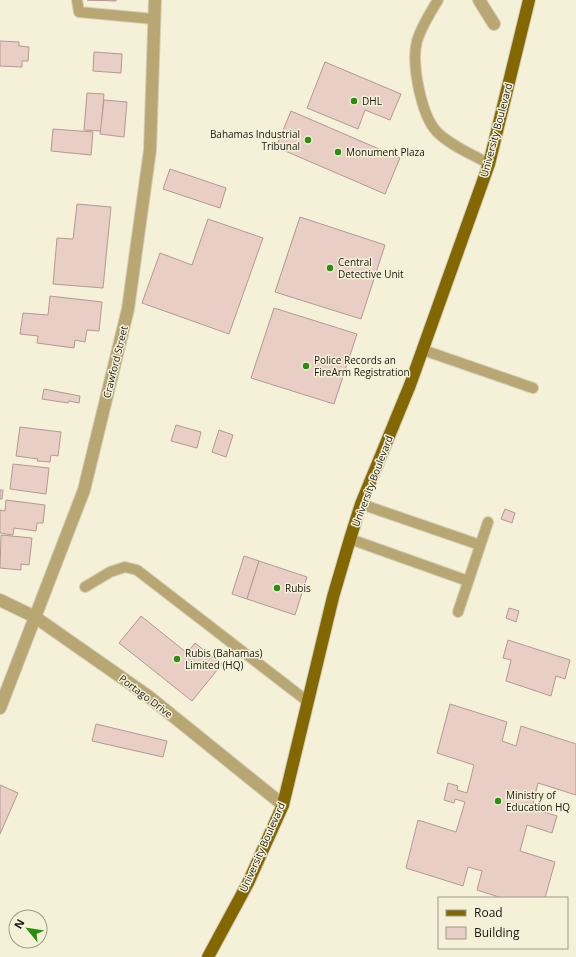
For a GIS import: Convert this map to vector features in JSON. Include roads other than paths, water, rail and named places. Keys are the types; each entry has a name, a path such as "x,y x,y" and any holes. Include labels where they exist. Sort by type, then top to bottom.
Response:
{"main road":[{"name":"University Boulevard","path":"208,957 248,883 283,805 333,597 350,539 361,504 423,350 489,164 529,0"}],"street":[{"name":"Crawford Street","path":"0,708 84,490 128,309 150,150 155,0"},
{"path":"479,0 494,24"},
{"name":"Portago Drive","path":"0,600 35,617 148,696 283,805"}],"lane":[{"path":"77,0 79,12 154,19"},
{"path":"438,0 421,30 417,43 416,72 424,111 436,130 448,141 489,164"},
{"path":"423,350 533,388"},
{"path":"361,504 480,545"},
{"path":"458,612 488,522"},
{"path":"350,539 468,581"},
{"path":"85,587 110,572 125,567 137,570 308,700"}],"place":[{"name":"DHL","path":"354,101"},
{"name":"Bahamas Industrial Tribunal","path":"308,140"},
{"name":"Monument Plaza","path":"338,152"},
{"name":"Central Detective Unit","path":"330,268"},
{"name":"Police Records an FireArm Registration","path":"306,366"},
{"name":"Rubis","path":"277,588"},
{"name":"Rubis (Bahamas) Limited (HQ)","path":"177,659"},
{"name":"Ministry of Education HQ","path":"498,801"}]}
